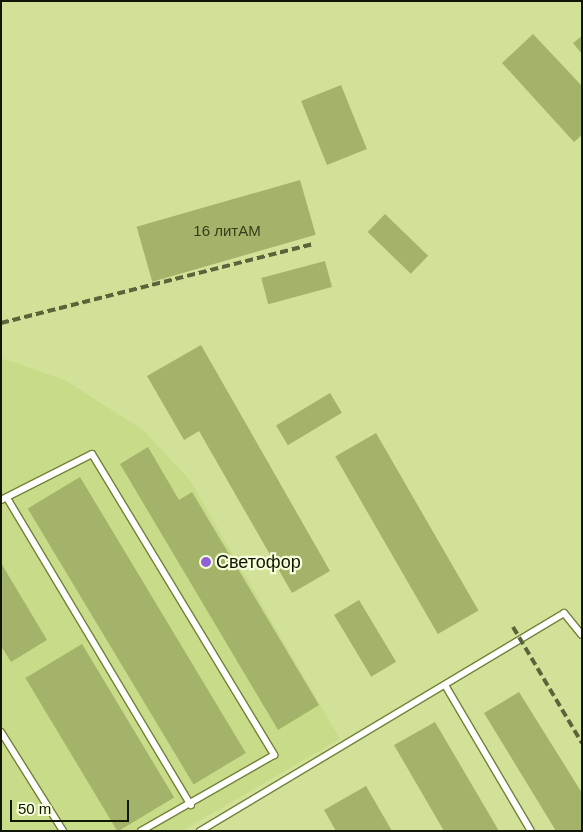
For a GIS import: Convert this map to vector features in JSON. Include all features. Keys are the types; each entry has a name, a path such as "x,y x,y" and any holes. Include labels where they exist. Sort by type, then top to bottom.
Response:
{"lane":[{"path":"141,831 191,805 274,755 92,454 4,499 191,805"},
{"path":"200,831 564,613 582,635"},
{"path":"445,686 531,831"},
{"path":"1,732 63,831"}],"shaded area":[{"path":"1,358 65,380 143,430 189,479 340,739 182,831 1,831"}],"building":[{"path":"533,34 582,86 582,135 574,142 502,63"},
{"path":"582,36 582,54 573,43"},
{"path":"341,85 367,149 327,165 301,101"},
{"path":"300,180 316,235 152,282 137,227"},
{"path":"385,214 428,256 411,274 368,232"},
{"path":"325,261 332,287 268,304 261,278"},
{"path":"201,345 330,571 292,593 199,431 184,440 147,376"},
{"path":"330,393 342,413 288,445 276,425"},
{"path":"376,433 479,611 438,634 335,456"},
{"name":"Светофор","path":"148,447 179,500 192,492 319,705 278,730 120,464"},
{"path":"80,477 246,753 194,784 28,508"},
{"path":"1,563 47,640 11,662 1,646"},
{"path":"359,600 396,662 371,677 334,615"},
{"path":"82,644 174,797 117,831 25,678"},
{"path":"519,692 582,793 582,831 556,831 484,713"},
{"path":"435,722 499,831 444,831 394,745"},
{"path":"366,786 392,831 336,831 324,810"}],"railway":[{"path":"1,323 314,244"},
{"path":"513,627 582,743"}],"place":[{"name":"Светофор","path":"206,562"}]}
